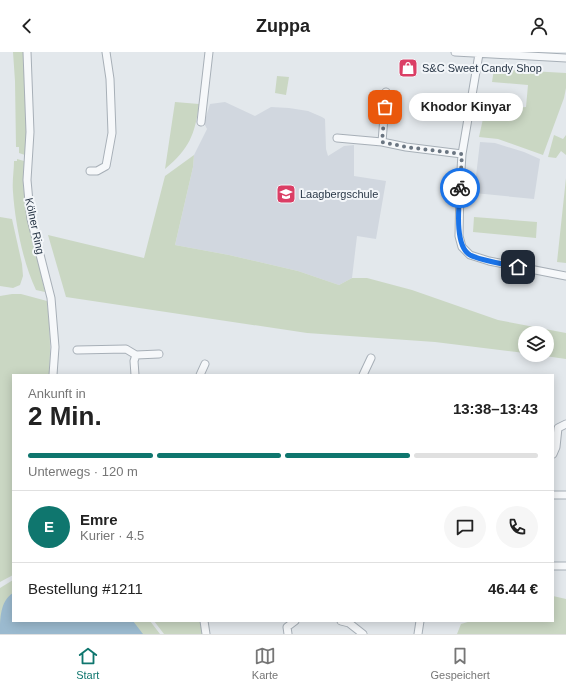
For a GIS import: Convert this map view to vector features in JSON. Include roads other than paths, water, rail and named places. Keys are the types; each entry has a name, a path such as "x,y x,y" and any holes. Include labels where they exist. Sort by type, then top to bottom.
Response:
{"street":[{"name":"Kölner Ring","path":"27,52 30,110 27,180 31,219 51,298 55,347 53,374"},
{"path":"90,171 97,171 106,166 112,134 110,79 106,52"},
{"path":"201,122 208,52"},
{"path":"455,52 566,58"},
{"path":"479,54 462,154 459,236 462,247 470,255 566,276"},
{"path":"382,142 386,92"},
{"path":"337,138 382,142 406,147 462,154"},
{"path":"77,350 126,349 136,355 159,354"},
{"path":"135,374 134,362 136,355"},
{"path":"363,374 371,358"},
{"path":"200,374 205,364"},
{"path":"554,452 558,428 566,424"},
{"path":"554,495 566,494"},
{"path":"554,566 566,566"},
{"path":"204,622 206,634"},
{"path":"347,622 363,634"},
{"path":"418,634 420,622"}],"water":[{"path":"12,594 12,622 134,622 143,634 0,634 3,606"}],"place":[{"name":"S&C Sweet Candy Shop","path":"408,68"},
{"name":"Khodor Kinyar","path":"385,107"},
{"name":"Laagbergschule","path":"286,194"}]}
